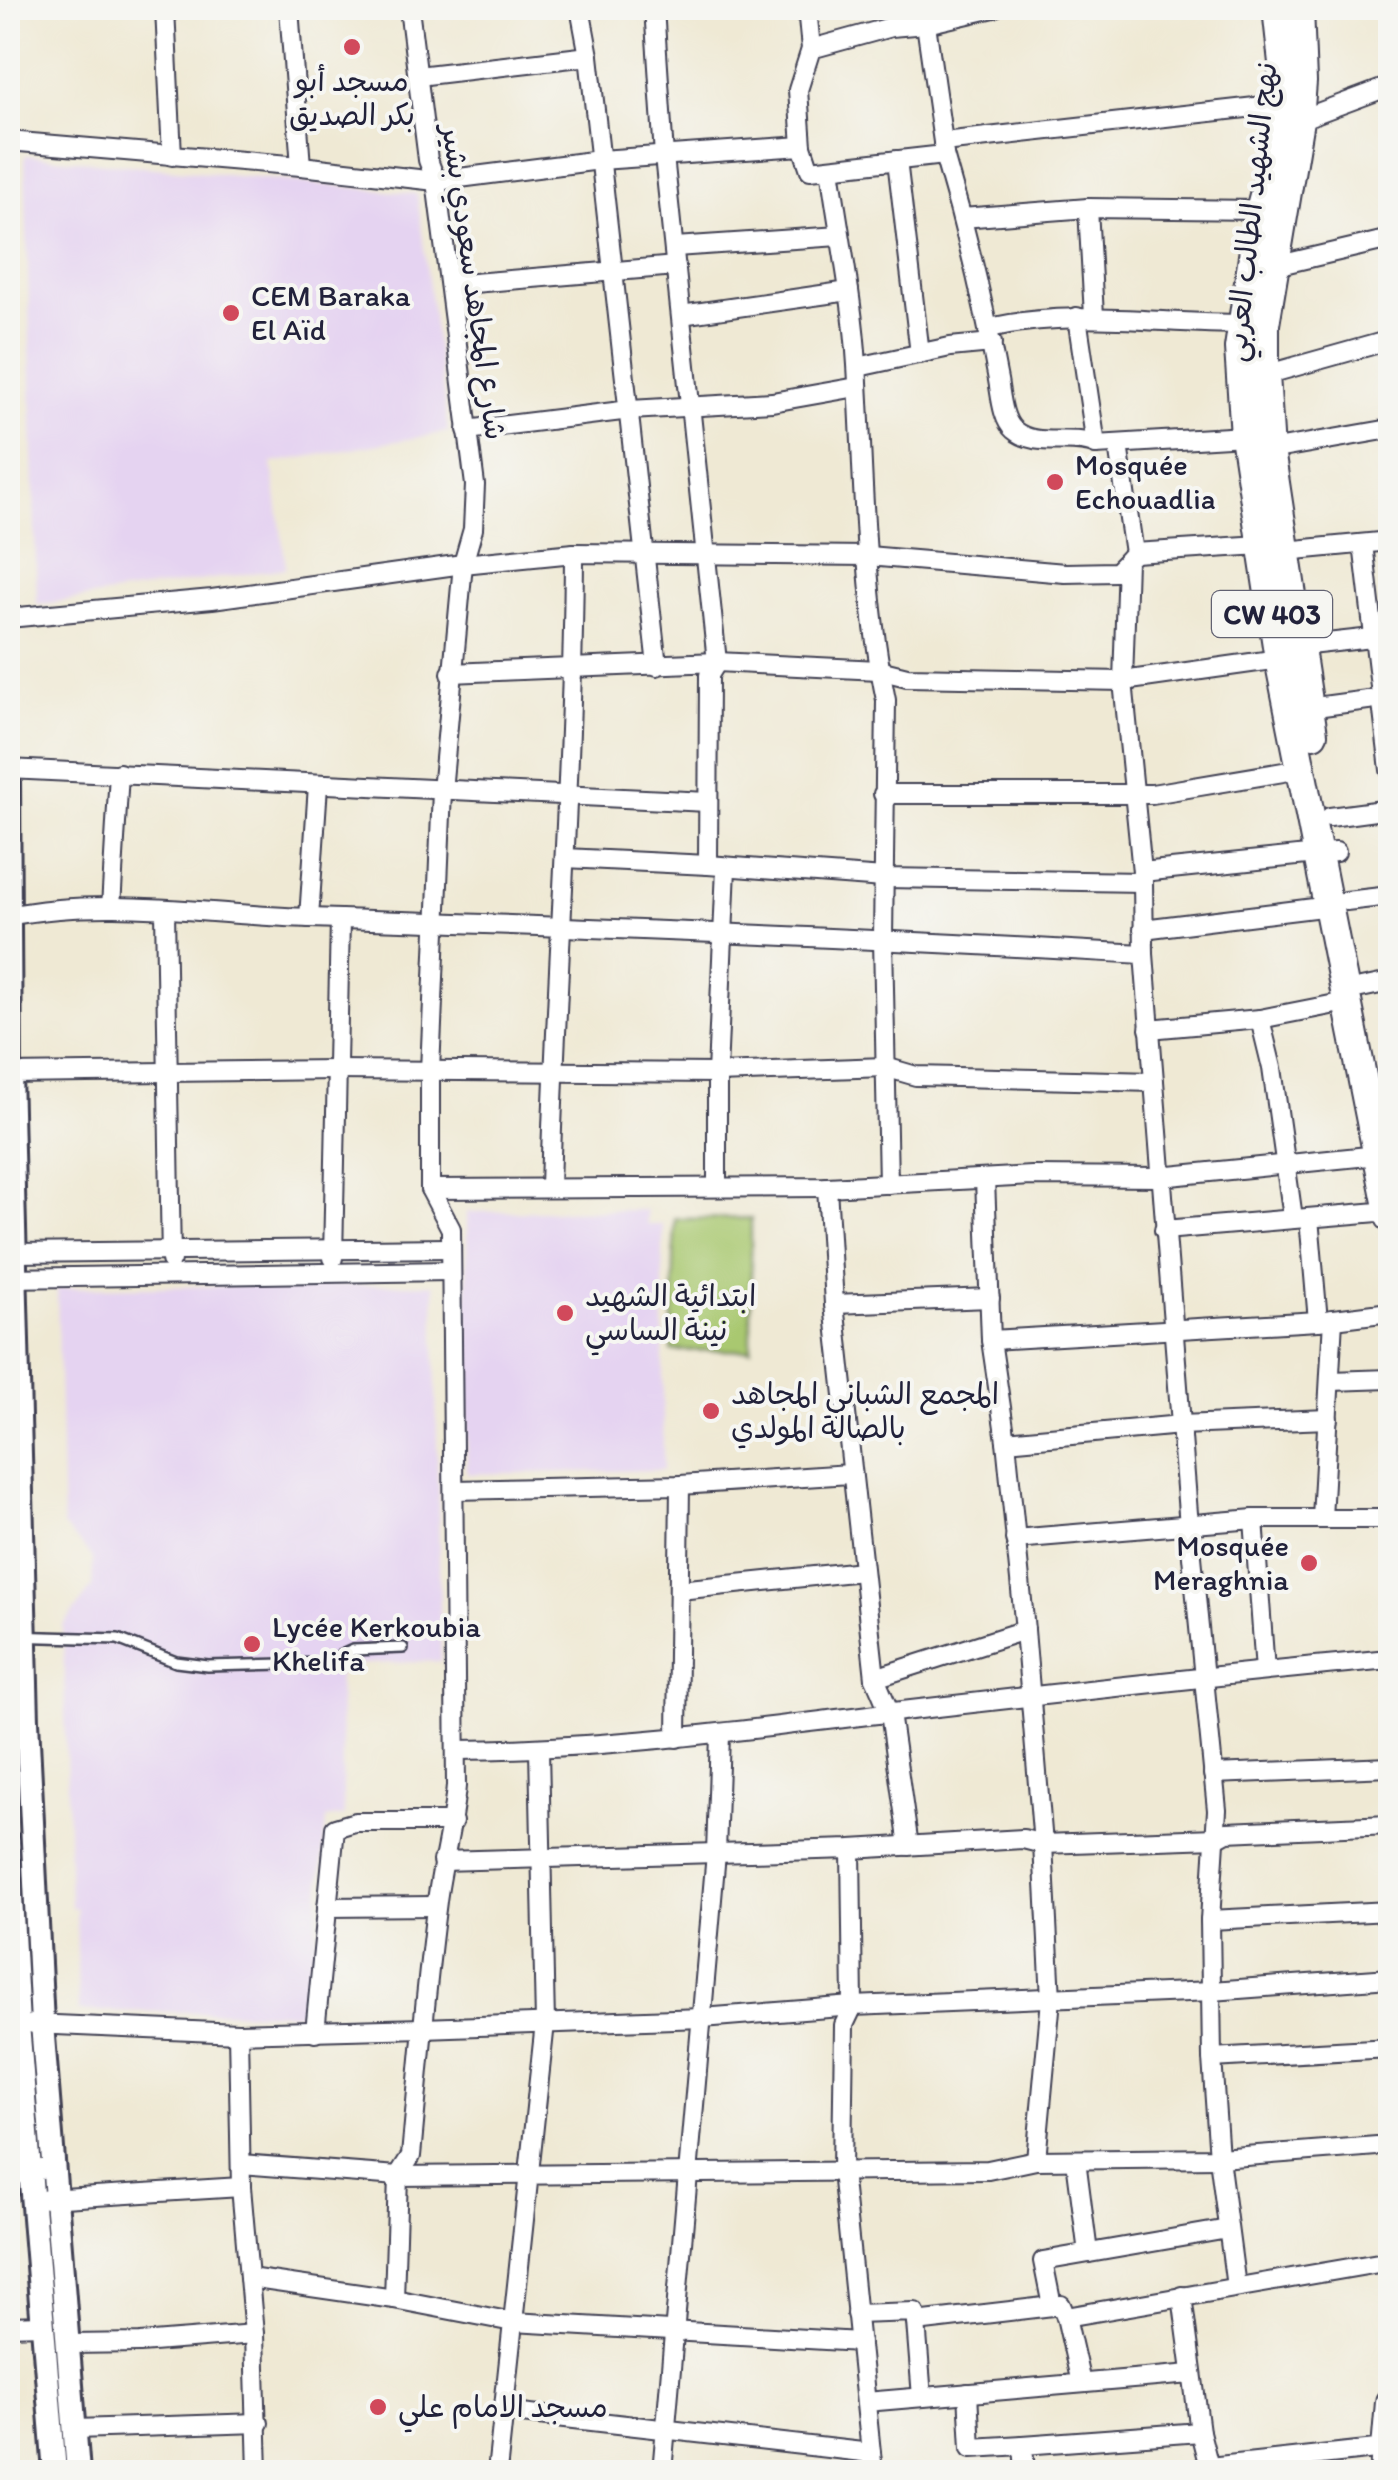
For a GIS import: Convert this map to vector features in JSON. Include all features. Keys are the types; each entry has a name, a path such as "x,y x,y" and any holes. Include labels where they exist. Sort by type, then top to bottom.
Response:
{"main road":[{"name":"نهج الشهيد الطالب العربي","path":"1277,8 1291,112 1275,266 1253,324 1239,348 1245,436 1274,548 1290,652 1301,769 1327,852 1338,904 1384,1144 1390,1214"},
{"name":"نهج الشهيد الطالب العربي","path":"1274,548 1265,375 1253,324 1260,210 1276,150 1302,82 1299,8"},
{"name":"نهج الشهيد الطالب العربي","path":"1290,652 1308,708 1330,817 1327,852"},
{"path":"8,772 16,1636 34,1848 22,2024"},
{"path":"8,1847 30,2169 44,2199 70,2344 78,2472"},
{"path":"44,2199 42,2325 55,2472"},
{"path":"1385,2460 1390,2402"}],"street":[{"path":"165,8 172,156"},
{"path":"289,8 300,166"},
{"name":"شارع المجاهد سعودي بشير","path":"409,8 476,485 473,529 463,564 442,791 430,1071 430,1189"},
{"path":"580,8 589,56 658,666"},
{"path":"654,8 664,156 718,662 709,675 708,802 724,933 717,1187"},
{"path":"807,8 811,49 798,90 802,146 810,170 897,160 944,149 1291,112 1390,86"},
{"path":"888,8 891,27"},
{"path":"811,49 891,27 926,24 994,8"},
{"path":"926,24 944,149 990,335 1005,414 1013,430 1036,438 1084,439 1096,445 1245,436"},
{"path":"418,76 589,56"},
{"path":"8,141 436,181 600,160 802,146"},
{"path":"897,160 920,354"},
{"path":"830,168 858,367 868,556 886,700 883,939 888,1184"},
{"path":"962,218 1088,208 1260,210"},
{"path":"1088,208 1086,317 1096,445"},
{"path":"674,246 839,236"},
{"path":"1275,266 1390,239"},
{"path":"450,285 676,266"},
{"path":"681,315 849,291"},
{"path":"858,367 990,335 1028,320 1086,317 1253,324"},
{"path":"1265,375 1390,340"},
{"path":"467,430 630,410 772,402 857,387"},
{"path":"1270,450 1390,428"},
{"path":"1118,445 1130,557 1123,681 1142,877 1164,1230 1213,1774 1216,1838 1210,1920 1212,2058 1219,2158 1236,2287"},
{"path":"8,618 232,597 463,564 574,553 868,556 1065,573 1116,572 1130,557 1390,541"},
{"path":"1363,544 1382,636 1390,770"},
{"path":"550,1187 570,794 574,553"},
{"path":"451,673 718,662 880,670 906,677 1123,681 1382,636"},
{"path":"1308,708 1385,698"},
{"path":"883,794 1134,795 1301,769"},
{"path":"8,772 119,773 708,802"},
{"path":"111,907 119,773"},
{"path":"309,918 318,785"},
{"path":"1330,817 1390,810"},
{"path":"565,858 884,878 1142,877 1327,852"},
{"path":"1143,929 1240,920 1390,896"},
{"path":"8,915 111,907 883,939 1144,954"},
{"path":"165,911 171,1276"},
{"path":"332,1272 340,919"},
{"path":"1150,1029 1260,1018 1390,982"},
{"path":"1260,1018 1272,1068 1284,1164 1326,1320 1331,1381 1322,1518"},
{"path":"9,1074 335,1070 718,1073 885,1068 916,1076 1154,1082"},
{"path":"394,2299 398,2176 411,2156 436,1906 442,1860 453,1822 457,1750 452,1229 430,1189 827,1188 985,1179 1160,1177 1284,1164 1384,1144"},
{"path":"985,1179 991,1340 1006,1440 1043,1844 1051,1999 1036,2160"},
{"path":"827,1188 850,1474 874,1678 890,1713 909,1846"},
{"path":"1164,1230 1390,1214"},
{"path":"14,1253 450,1248"},
{"path":"11,1278 450,1271"},
{"path":"834,1304 990,1298"},
{"path":"991,1340 1326,1320 1390,1312"},
{"path":"1331,1381 1390,1379"},
{"path":"1006,1440 1182,1425 1328,1419"},
{"path":"455,1490 680,1486 850,1474"},
{"path":"677,1738 680,1486"},
{"path":"1015,1539 1254,1519 1390,1519"},
{"path":"1254,1519 1265,1670"},
{"path":"679,1590 862,1571"},
{"path":"874,1678 1025,1630"},
{"path":"457,1750 538,1750 720,1735 1030,1696 1390,1658"},
{"path":"662,2472 716,1853 720,1735"},
{"path":"497,2472 545,2023 538,1750"},
{"path":"1213,1774 1390,1767"},
{"path":"315,2032 335,1828 355,1822 453,1822"},
{"path":"442,1860 851,1849 1023,1839 1043,1844 1216,1838 1227,1832 1390,1825"},
{"path":"8,1847 34,1848"},
{"path":"851,1849 853,2006 844,2025 842,2170 873,2472"},
{"path":"326,1907 436,1906"},
{"path":"1210,1920 1390,1911"},
{"path":"22,2024 238,2033 315,2032 702,2018 853,2006 1212,1991 1390,1978"},
{"path":"238,2033 241,2188 254,2334 258,2472"},
{"path":"1212,2058 1390,2048"},
{"path":"241,2164 398,2176 988,2170 1036,2160 1219,2158 1390,2145"},
{"path":"1076,2160 1088,2253"},
{"path":"44,2199 241,2188"},
{"path":"1080,2383 1043,2261 1228,2229"},
{"path":"916,2322 1182,2296 1390,2261"},
{"path":"249,2278 394,2299 513,2322 860,2342"},
{"path":"1182,2296 1207,2470 1385,2460"},
{"path":"856,2314 915,2312 922,2397"},
{"path":"8,2326 42,2325"},
{"path":"70,2344 254,2334"},
{"path":"866,2402 1191,2374"},
{"path":"968,2394 971,2448 1200,2432"},
{"path":"504,2411 871,2452"},
{"path":"76,2429 259,2423"},
{"path":"1023,2446 1025,2472"}],"lane":[{"path":"16,1636 118,1639 176,1662 208,1666 309,1665 336,1660 353,1650 403,1648"}],"shaded area":[{"name":"CEM Baraka El Aïd","path":"25,155 417,194 448,432 272,463 286,568 37,605"},
{"name":"ابتدائية الشهيد نينة الساسي","path":"646,1210 647,1225 663,1225 663,1470 467,1474 467,1212"},
{"name":"Lycée Kerkoubia Khelifa","path":"434,1284 441,1661 338,1665 344,1816 326,1819 309,2013 78,2011 76,1908 70,1907 63,1626 92,1587 93,1558 63,1526 57,1288"}],"green space":[{"path":"751,1218 751,1350 672,1351 675,1219"}],"place":[{"name":"مسجد أبو بكر الصديق","path":"352,47"},
{"name":"CEM Baraka El Aïd","path":"231,313"},
{"name":"Mosquée Echouadlia","path":"1055,482"},
{"name":"ابتدائية الشهيد نينة الساسي","path":"565,1313"},
{"name":"المجمع الشباني المجاهد بالصالة المولدي","path":"711,1411"},
{"name":"Mosquée Meraghnia","path":"1309,1563"},
{"name":"Lycée Kerkoubia Khelifa","path":"252,1644"},
{"name":"مسجد الامام علي","path":"378,2407"}]}
